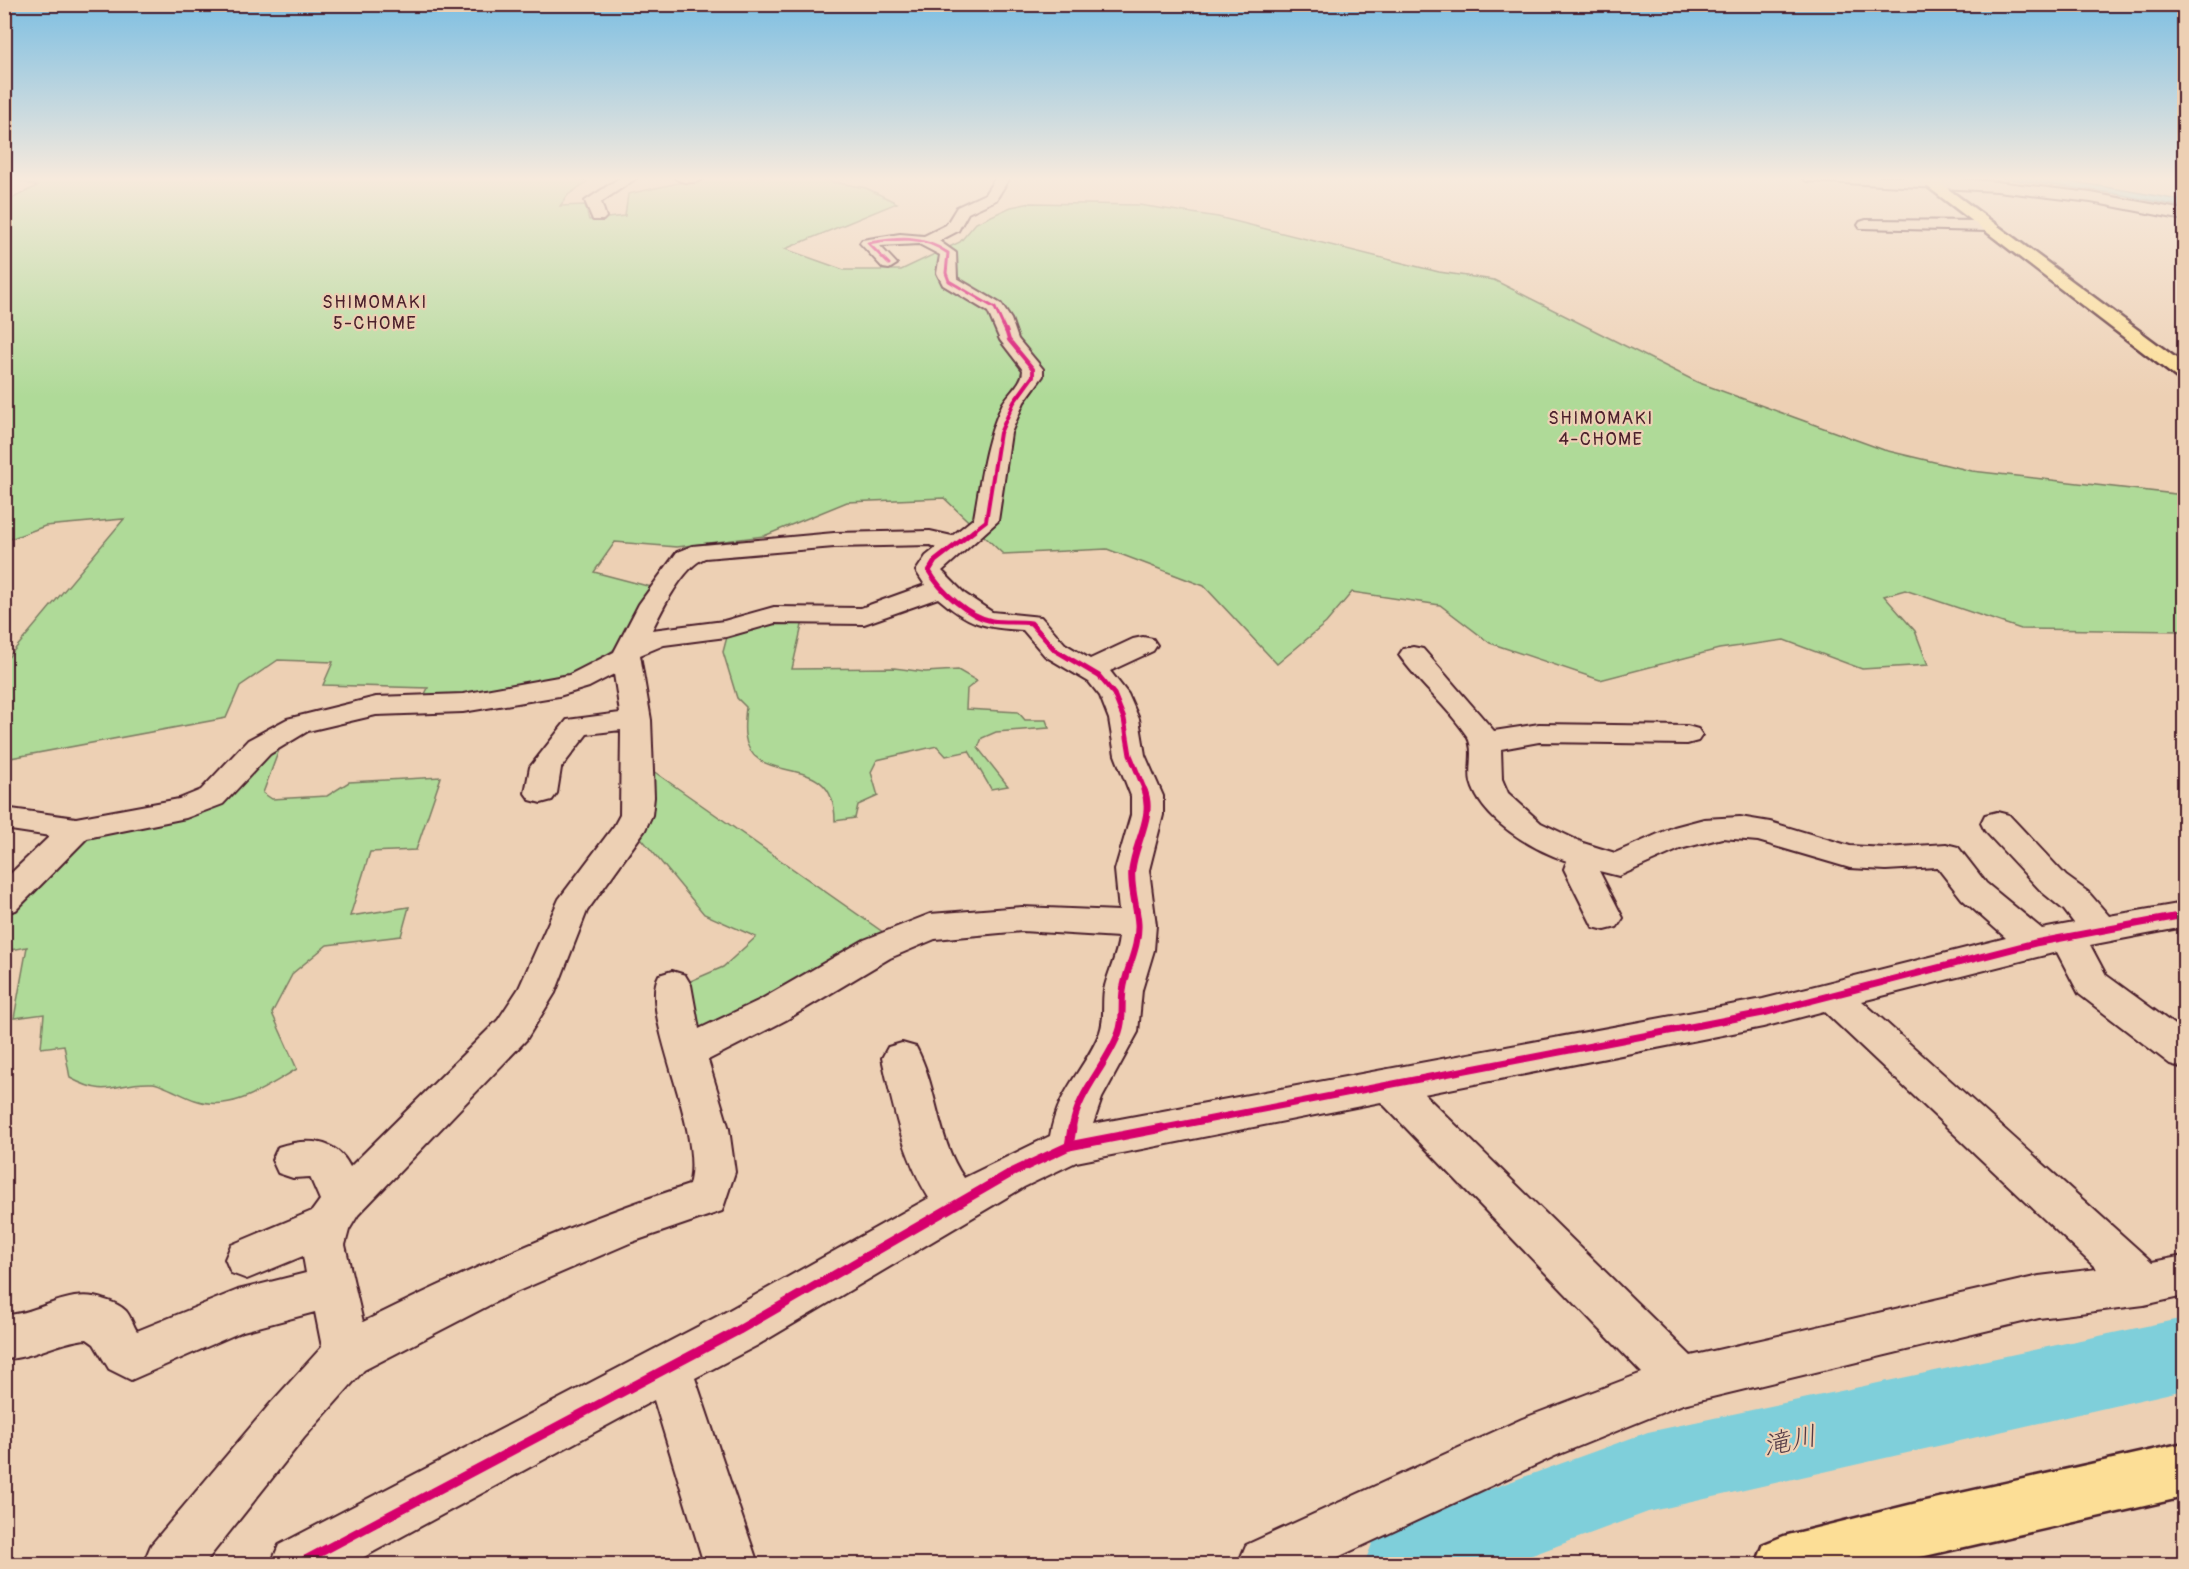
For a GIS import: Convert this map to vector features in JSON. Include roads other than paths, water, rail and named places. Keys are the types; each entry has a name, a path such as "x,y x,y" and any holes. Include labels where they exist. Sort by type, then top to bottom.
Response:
{"main road":[{"path":"2020,250 2182,372"},
{"path":"1784,1564 1921,1529 2184,1470"}],"street":[{"path":"875,250 889,264"},
{"path":"944,250 948,253 946,273 949,281 995,308 1002,319 1009,340 1033,369 1033,376 1014,402 1000,433 986,521 935,561 929,571 932,579 940,588 989,620 1031,623 1055,650 1099,676 1114,694 1124,719 1130,755 1147,796 1147,815 1132,870 1138,925 1136,950 1124,990 1119,1032 1083,1094 1073,1120 1069,1146"},
{"path":"248,1259 335,1213 512,1030 536,993 571,908 629,830 636,815 636,720 627,654 652,604 686,557 693,553 860,539 930,538 941,540 953,547"},
{"path":"4,818 76,829 186,808 212,797 259,747 298,725 376,706 463,703 559,687 579,681 658,637 734,627 774,615 864,616 940,588"},
{"path":"1089,670 1143,645"},
{"path":"1413,655 1470,718 1485,742 1487,783 1492,794 1534,836 1586,856 1619,865 1643,851 1704,831 1739,827 1758,830 1848,857 1875,860 1946,855 1974,891 2067,936 2092,984 2184,1053"},
{"path":"541,793 546,767 578,726 636,720"},
{"path":"1485,742 1539,733 1687,735"},
{"path":"1997,822 2054,884 2076,901 2067,936"},
{"path":"4,901 76,829"},
{"path":"1586,856 1581,869 1605,918"},
{"path":"298,1564 668,1368 1009,1174 1069,1146 1763,1013 2067,936 2184,915"},
{"path":"686,1053 773,1010 878,949 930,927 1022,919 1138,925"},
{"path":"170,1564 287,1421 347,1354 493,1280 621,1226 707,1197 714,1172 708,1129 686,1053 672,985"},
{"path":"1832,996 2164,1280"},
{"path":"902,1058 915,1112 934,1169 957,1205"},
{"path":"1389,1084 1683,1381"},
{"path":"292,1160 311,1157 321,1159 330,1170 335,1213 323,1245 347,1354"},
{"path":"1265,1564 1540,1437 1683,1381 2038,1297 2164,1280"},
{"path":"4,1337 14,1337 71,1318 92,1317 107,1323 121,1350 131,1357 238,1311 332,1287"},
{"path":"668,1368 731,1564"}],"waterway":[{"name":"滝川","path":"1406,1564 1432,1551 1648,1472 2184,1354"}],"district":[{"name":"SHIMOMAKI 5-CHOME","path":"375,312"},
{"name":"SHIMOMAKI 4-CHOME","path":"1601,428"}]}
